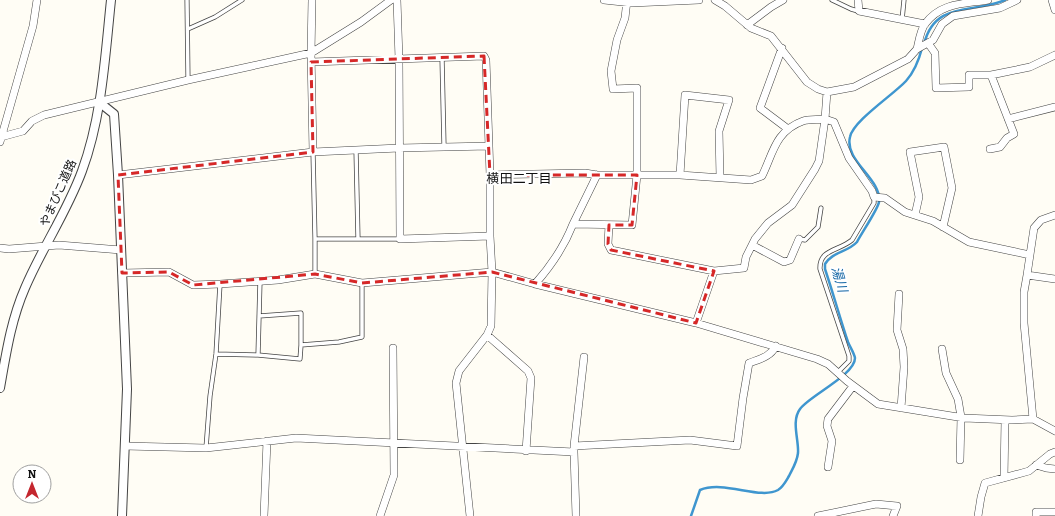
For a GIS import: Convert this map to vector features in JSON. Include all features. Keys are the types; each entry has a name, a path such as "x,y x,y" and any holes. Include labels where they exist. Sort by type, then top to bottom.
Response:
{"street":[{"path":"1,140 33,26 37,0"},
{"name":"やまびこ道路","path":"0,388 11,329 25,287 76,187 83,170 99,102 111,0"},
{"path":"312,0 311,62 313,152"},
{"path":"1,140 23,130 32,121 44,115 188,80 311,53 361,22 391,0"},
{"path":"397,0 399,59 400,238 490,236"},
{"path":"604,0 699,0"},
{"path":"715,0 725,6 751,28 771,36 782,48 807,82 826,92 854,87 908,59 917,49 933,40 942,24 953,16 1000,8 1017,0"},
{"path":"747,25 770,7 783,0"},
{"path":"858,0 859,11 925,24"},
{"path":"917,49 925,24 936,14 945,8 971,1 988,0"},
{"path":"1052,0 1055,10"},
{"path":"572,224 632,225 637,175 637,88 613,89 611,71 617,40 625,18 627,1"},
{"path":"928,43 935,52 936,88 969,87 969,75 991,75 1030,67 1055,55"},
{"path":"782,48 760,108 788,129"},
{"path":"311,62 484,56 486,60 492,272 491,326 487,335 459,370 456,383 470,516"},
{"path":"990,149 1000,147 1007,138 1014,134 991,75"},
{"path":"609,225 608,244 611,250 714,271 744,268 746,257 755,239 768,223 792,205 819,161 825,119 826,92"},
{"path":"680,175 685,95 729,100 719,131 720,177"},
{"path":"99,102 114,114 118,175 127,388 122,516"},
{"path":"1008,119 1055,107"},
{"path":"490,175 585,172 597,175 680,175 751,180 762,176 774,146 788,129 804,121 825,119 834,122 849,158 872,191 874,197 885,198 905,212 933,220 969,242 1030,256"},
{"path":"118,175 313,152 444,146 489,146"},
{"path":"915,215 919,197 910,152 944,147 952,188 943,226"},
{"path":"535,284 565,244 572,224 597,175"},
{"path":"1033,419 1024,323 1024,292 1028,275 1034,228 1041,220 1055,215"},
{"path":"752,245 784,262 790,260 799,239"},
{"path":"0,248 9,249 59,244 121,250"},
{"path":"696,323 714,271"},
{"path":"122,273 169,272 193,285 278,280 315,274 362,283 492,272 535,284 696,323 817,359 828,364 853,386 878,404 961,417 1006,420 1033,419 1055,431"},
{"path":"1028,275 1055,279"},
{"path":"898,294 897,330 903,349 904,367 901,408"},
{"path":"487,335 528,371 531,378 526,451"},
{"path":"125,446 206,448 296,438 526,451 574,449 690,440 737,446 749,363 772,353 776,346"},
{"path":"380,516 394,475 393,348"},
{"path":"942,349 946,373 958,399 961,417 960,460"},
{"path":"576,516 574,449 584,357"},
{"path":"828,467 832,441 827,426 828,419 853,386"},
{"path":"1004,478 1006,420"},
{"path":"264,516 266,442"},
{"path":"978,516 985,483 1029,471 1050,454 1055,452"},
{"path":"1036,465 1055,469"},
{"path":"818,516 876,504 897,506 893,516"},
{"path":"1036,516 1036,512 1055,512"}],"lane":[{"path":"187,0 188,80"},
{"path":"188,29 215,17 242,0"},
{"path":"832,0 859,11"},
{"path":"902,20 904,0"},
{"path":"442,58 444,146"},
{"path":"356,150 358,238"},
{"path":"313,152 315,274"},
{"path":"838,372 849,361 849,356 819,264 821,258 825,254 848,244 852,240 874,203 874,197"},
{"path":"799,239 805,240 818,226 821,208"},
{"path":"315,239 400,238"},
{"path":"258,355 260,281"},
{"path":"301,345 339,342 362,337 362,283"},
{"path":"206,448 210,396 216,354 220,284"},
{"path":"216,354 258,355 300,359 301,313 259,316"}],"highlighted area":[{"path":"484,56 490,175 637,175 632,225 609,225 608,244 611,250 714,271 696,323 492,272 362,283 315,274 193,285 169,272 122,273 118,175 313,152 311,62"}],"waterway":[{"name":"湯川","path":"924,44 929,30 946,14 1005,0"},
{"name":"湯川","path":"691,516 700,490 720,487 762,493 778,490 784,484 795,465 798,453 796,425 797,414 805,404 840,378 853,365 855,358 845,333 825,269 825,264 836,254 849,248 857,242 873,216 879,202 875,186 852,154 850,137 858,123 906,81 916,66 922,48"}],"district":[{"name":"横田二丁目","path":"519,178"}]}
